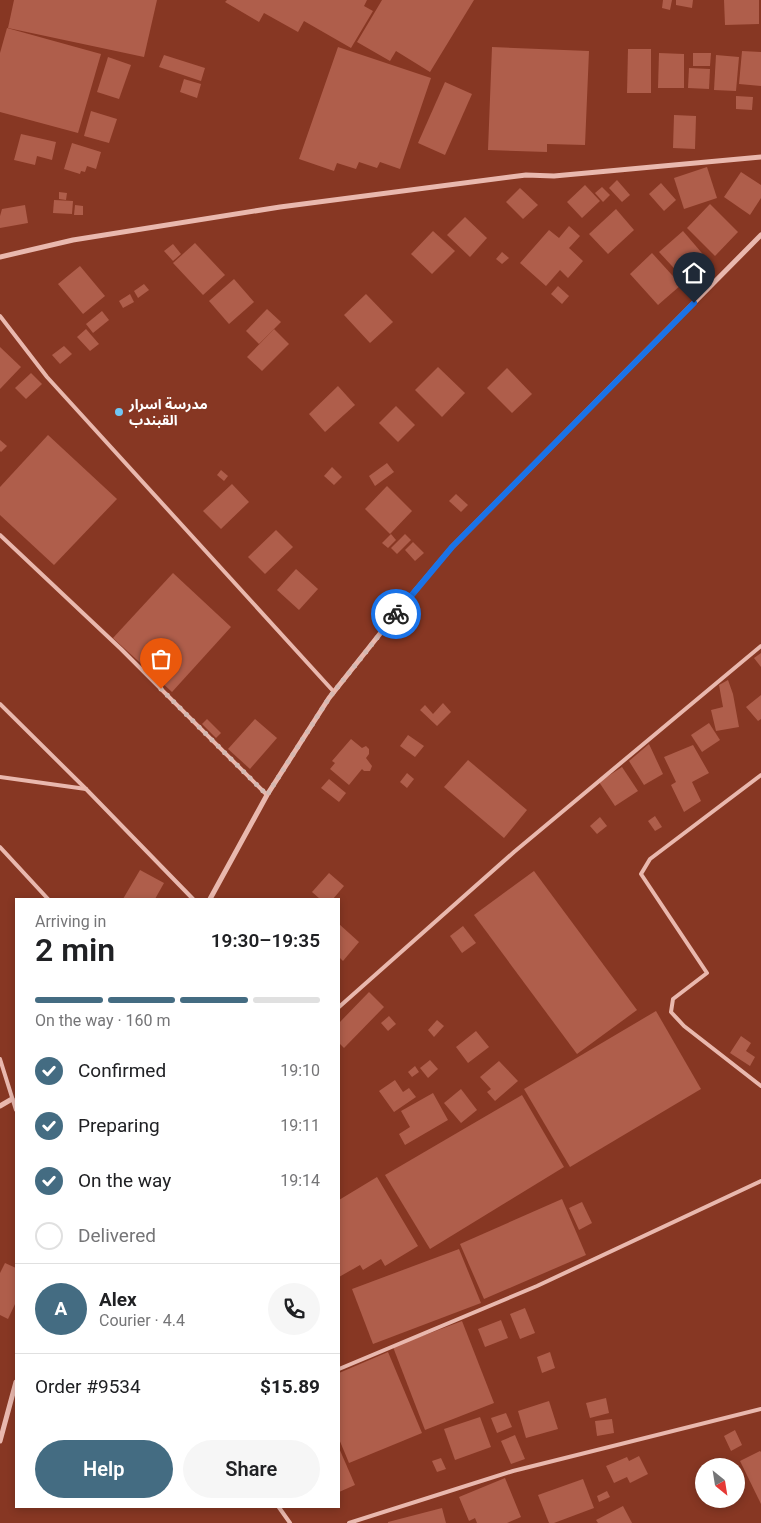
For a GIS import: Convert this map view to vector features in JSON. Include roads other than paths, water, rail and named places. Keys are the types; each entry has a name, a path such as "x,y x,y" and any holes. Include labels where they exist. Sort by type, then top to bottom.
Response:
{"street":[{"path":"0,257 73,240 289,206 526,176 554,176 761,157"},
{"path":"211,898 267,795 334,692 398,611 452,547 761,235"},
{"path":"0,1106 12,1099"},
{"path":"0,1441 15,1386"}],"lane":[{"path":"0,316 47,377 334,692"},
{"path":"0,534 121,649 267,795"},
{"path":"340,1006 514,852 761,646"},
{"path":"0,704 191,898"},
{"path":"761,775 650,858 641,874 706,973 673,1000 671,1012 684,1026 761,1086"},
{"path":"0,777 86,790"},
{"path":"0,847 47,898"},
{"path":"0,1059 15,1107"},
{"path":"340,1369 537,1286 761,1181"},
{"path":"349,1523 514,1471 761,1409"},
{"path":"279,1508 290,1523"}],"place":[{"name":"مدرسة اسرار القبندب","path":"119,412"}]}
